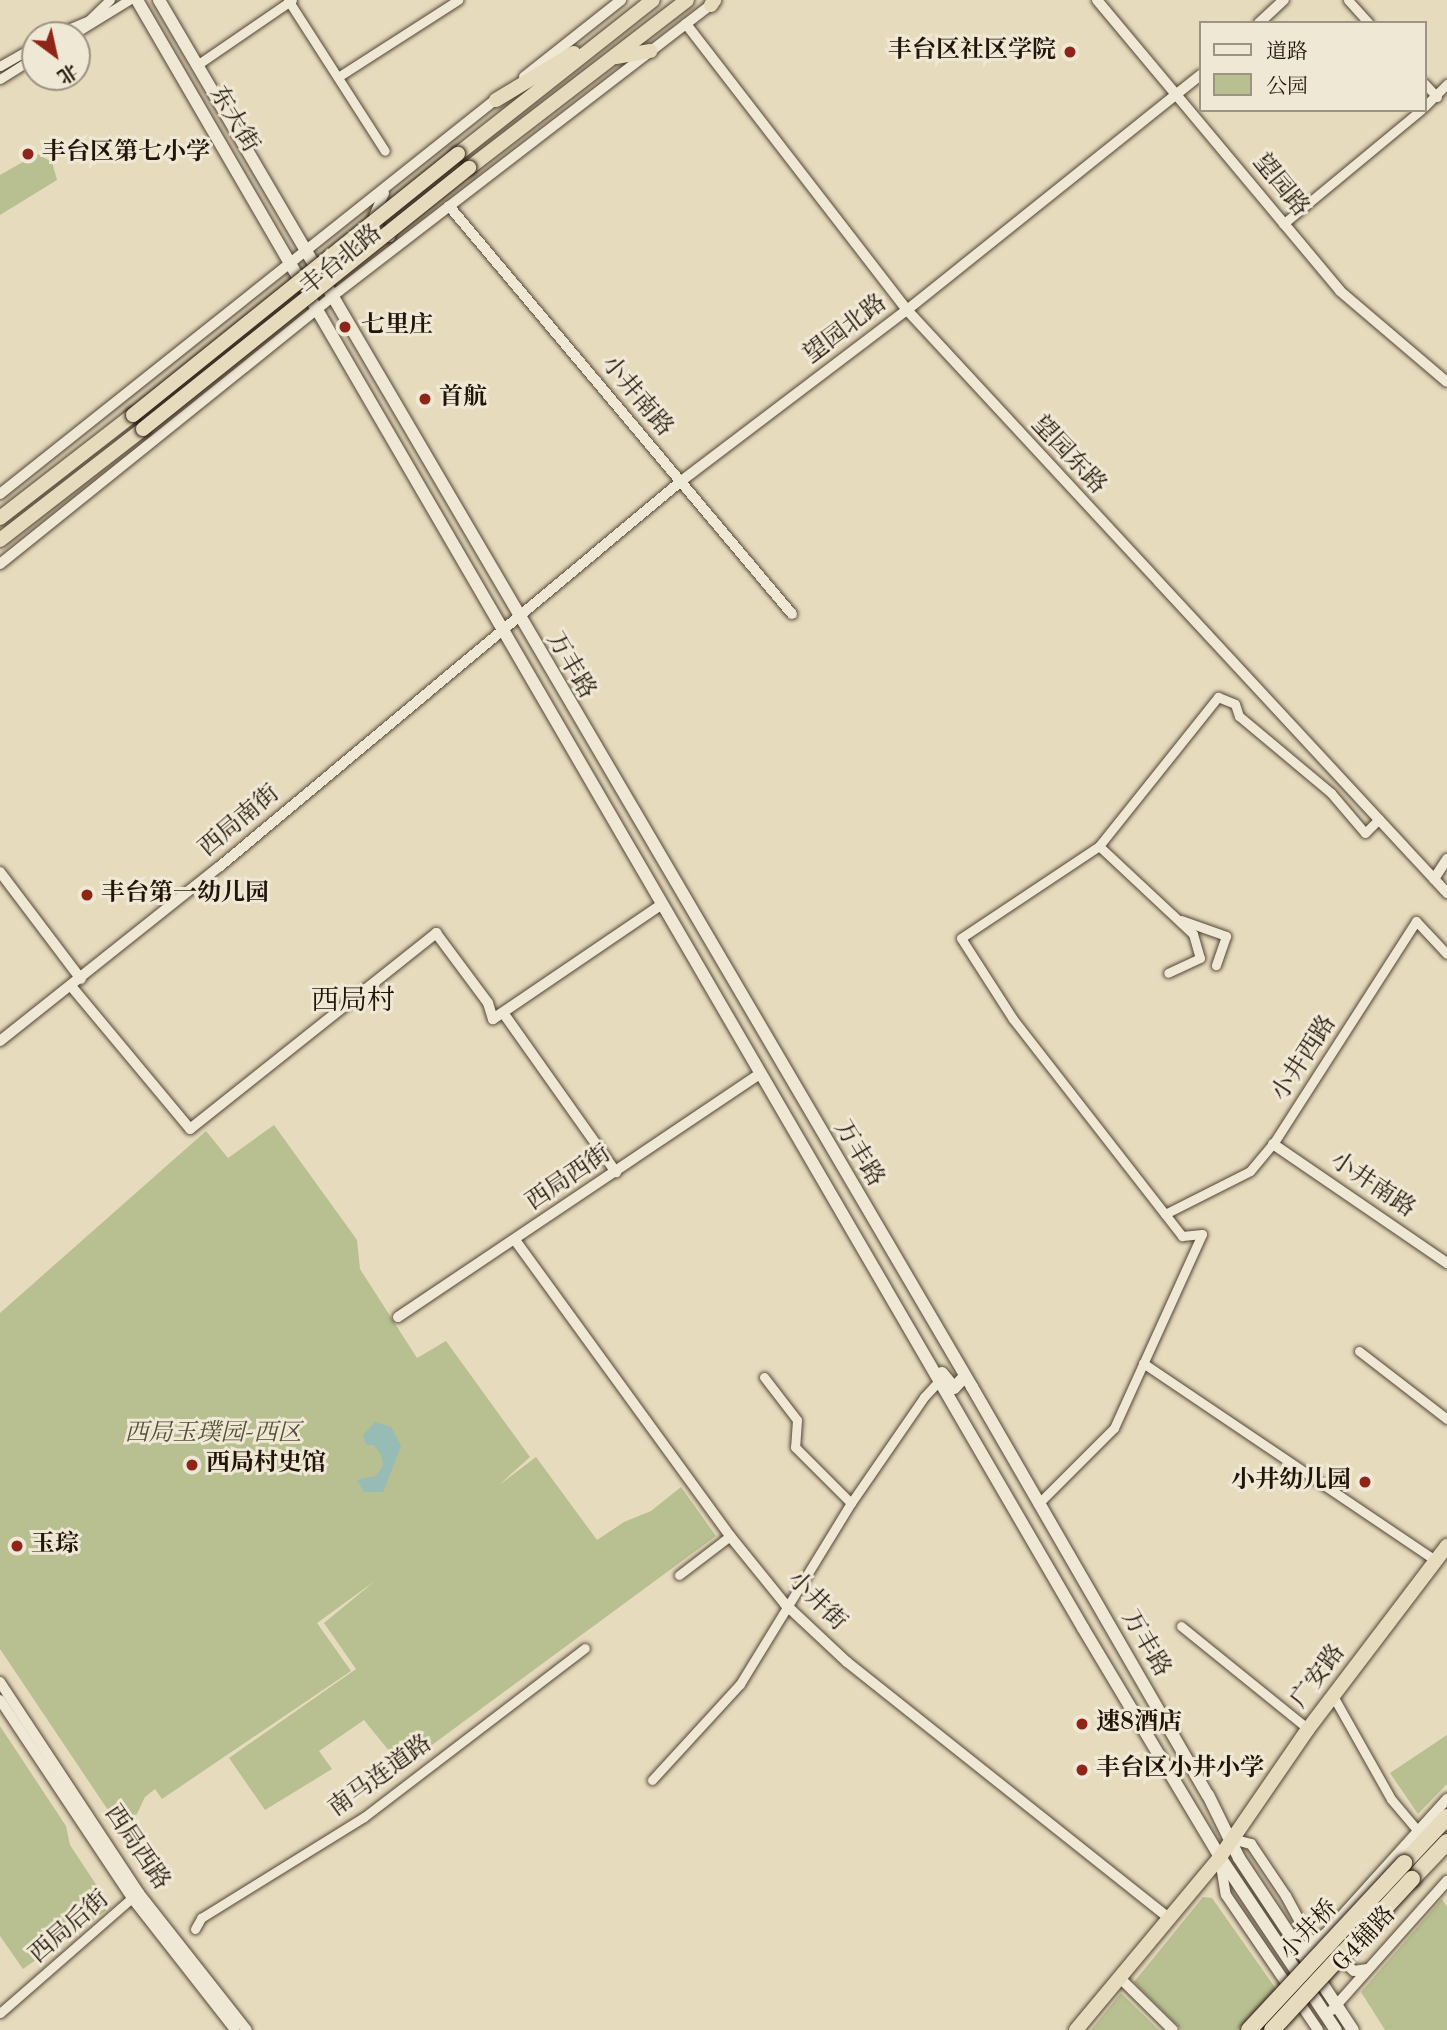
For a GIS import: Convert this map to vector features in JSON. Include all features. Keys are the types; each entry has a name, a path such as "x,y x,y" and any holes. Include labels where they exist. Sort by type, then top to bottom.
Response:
{"highway":[{"name":"丰台北路","path":"0,518 134,415 653,0"},
{"name":"丰台北路","path":"0,540 469,168 687,0"},
{"path":"496,100 626,21"},
{"path":"615,57 650,51"},
{"name":"广安路","path":"1220,1857 1308,1729 1447,1546"},
{"name":"小井桥","path":"1249,2030 1447,1817"},
{"name":"小井桥","path":"1272,2030 1447,1842"},
{"path":"1076,2030 1220,1857"}],"main road":[{"name":"东大街","path":"137,0 292,262 317,310"},
{"name":"东大街","path":"159,0 334,295"},
{"name":"万丰路","path":"334,295 518,618 965,1376 1208,1795 1240,1858 1353,2030"},
{"name":"万丰路","path":"317,310 899,1314 1187,1803 1336,2030"},
{"path":"899,1314 920,1336 948,1384 960,1385 965,1376"},
{"path":"978,1446 989,1436 1021,1488 1038,1504"},
{"path":"1187,1803 1203,1802 1208,1795"}],"street":[{"path":"87,21 110,0"},
{"path":"91,23 129,0"},
{"path":"338,77 458,0"},
{"name":"丰台北路","path":"0,494 621,0"},
{"name":"望园路","path":"1097,0 1349,300 1447,382"},
{"path":"1261,21 1284,0"},
{"path":"1348,0 1367,21"},
{"path":"197,65 290,1 385,151"},
{"name":"丰台北路","path":"0,564 334,295 714,2"},
{"name":"望园东路","path":"686,24 907,310 1447,893"},
{"path":"0,66 21,54"},
{"path":"0,79 21,66"},
{"name":"望园北路","path":"518,618 680,482 907,310 1198,77"},
{"path":"1426,106 1447,84"},
{"path":"1426,85 1437,97"},
{"path":"1283,224 1419,112"},
{"path":"389,185 377,204 377,227 381,233 403,241"},
{"name":"小井南路","path":"449,206 792,614"},
{"name":"西局南街","path":"0,1041 81,979 518,618"},
{"path":"1038,1504 1114,1428 1202,1234 1182,1236 1013,1019 961,938 1099,846 1218,697 1235,704 1239,716 1331,793 1365,833 1378,819"},
{"path":"1099,846 1194,934 1200,958 1168,973"},
{"path":"1434,879 1447,859"},
{"path":"0,872 81,979"},
{"path":"71,986 190,1129 436,933 488,1003 493,1019 662,904"},
{"path":"1176,918 1226,936 1216,965"},
{"name":"小井西路","path":"1165,1214 1250,1171 1273,1144 1416,921 1447,954"},
{"path":"503,1014 616,1172"},
{"name":"西局西街","path":"398,1317 761,1073"},
{"name":"小井南路","path":"1273,1144 1447,1263"},
{"name":"小井街","path":"515,1240 730,1536 785,1604 847,1662 1168,1917"},
{"path":"1359,1350 1447,1419"},
{"path":"1143,1363 1436,1560"},
{"path":"764,1377 797,1420 795,1447 852,1503"},
{"path":"652,1780 740,1684 785,1604 924,1396 939,1381"},
{"path":"679,1575 730,1536"},
{"path":"1181,1626 1308,1729"},
{"name":"南马连道路","path":"195,1929 201,1918 364,1816 585,1648"},
{"name":"西局西路","path":"0,1682 139,1893 247,2030"},
{"path":"1333,1696 1391,1798 1418,1831"},
{"name":"西局西路","path":"0,1700 132,1899 235,2030"},
{"path":"1300,1950 1326,1933 1447,1799"},
{"path":"1232,1839 1251,1844 1311,1942 1308,1962"},
{"path":"1220,1857 1226,1895 1318,2030"},
{"name":"G4辅路","path":"1318,2030 1366,1969 1447,1881"},
{"name":"西局后街","path":"0,2013 132,1899"},
{"path":"1326,1933 1343,1965 1354,1971 1366,1969"},
{"path":"1119,1978 1173,2030"}],"green space":[{"path":"37,154 52,162 57,180 0,215 0,175"},
{"name":"西局玉璞园-西区","path":"274,1125 357,1240 360,1269 417,1358 446,1341 530,1457 499,1485 536,1457 597,1540 624,1522 651,1511 681,1487 716,1536 402,1767 364,1720 319,1751 332,1769 265,1810 229,1758 356,1669 324,1623 375,1581 317,1623 351,1671 162,1799 155,1789 145,1797 126,1837 0,1649 0,1313 206,1131 228,1158"},
{"path":"0,1726 66,1826 70,1845 111,1907 23,1969 0,1936"},
{"path":"1447,1735 1447,1784 1418,1814 1390,1773"},
{"path":"1203,1897 1212,1898 1276,1989 1237,2030 1182,2030 1134,1982"},
{"path":"1442,1899 1447,1907 1447,2030 1385,2030 1361,1992"},
{"path":"1121,1993 1159,2030 1091,2030"}],"water":[{"path":"375,1422 391,1427 401,1446 383,1492 364,1492 357,1480 376,1476 383,1465 381,1454 374,1445 366,1445 363,1435"}],"place":[{"name":"丰台区社区学院","path":"1070,52"},
{"name":"丰台区第七小学","path":"28,154"},
{"name":"七里庄","path":"345,327"},
{"name":"首航","path":"425,399"},
{"name":"丰台第一幼儿园","path":"87,895"},
{"name":"西局村史馆","path":"192,1465"},
{"name":"小井幼儿园","path":"1365,1482"},
{"name":"玉琮","path":"17,1546"},
{"name":"速8酒店","path":"1082,1724"},
{"name":"丰台区小井小学","path":"1082,1770"}],"district":[{"name":"西局村","path":"353,1002"}]}
